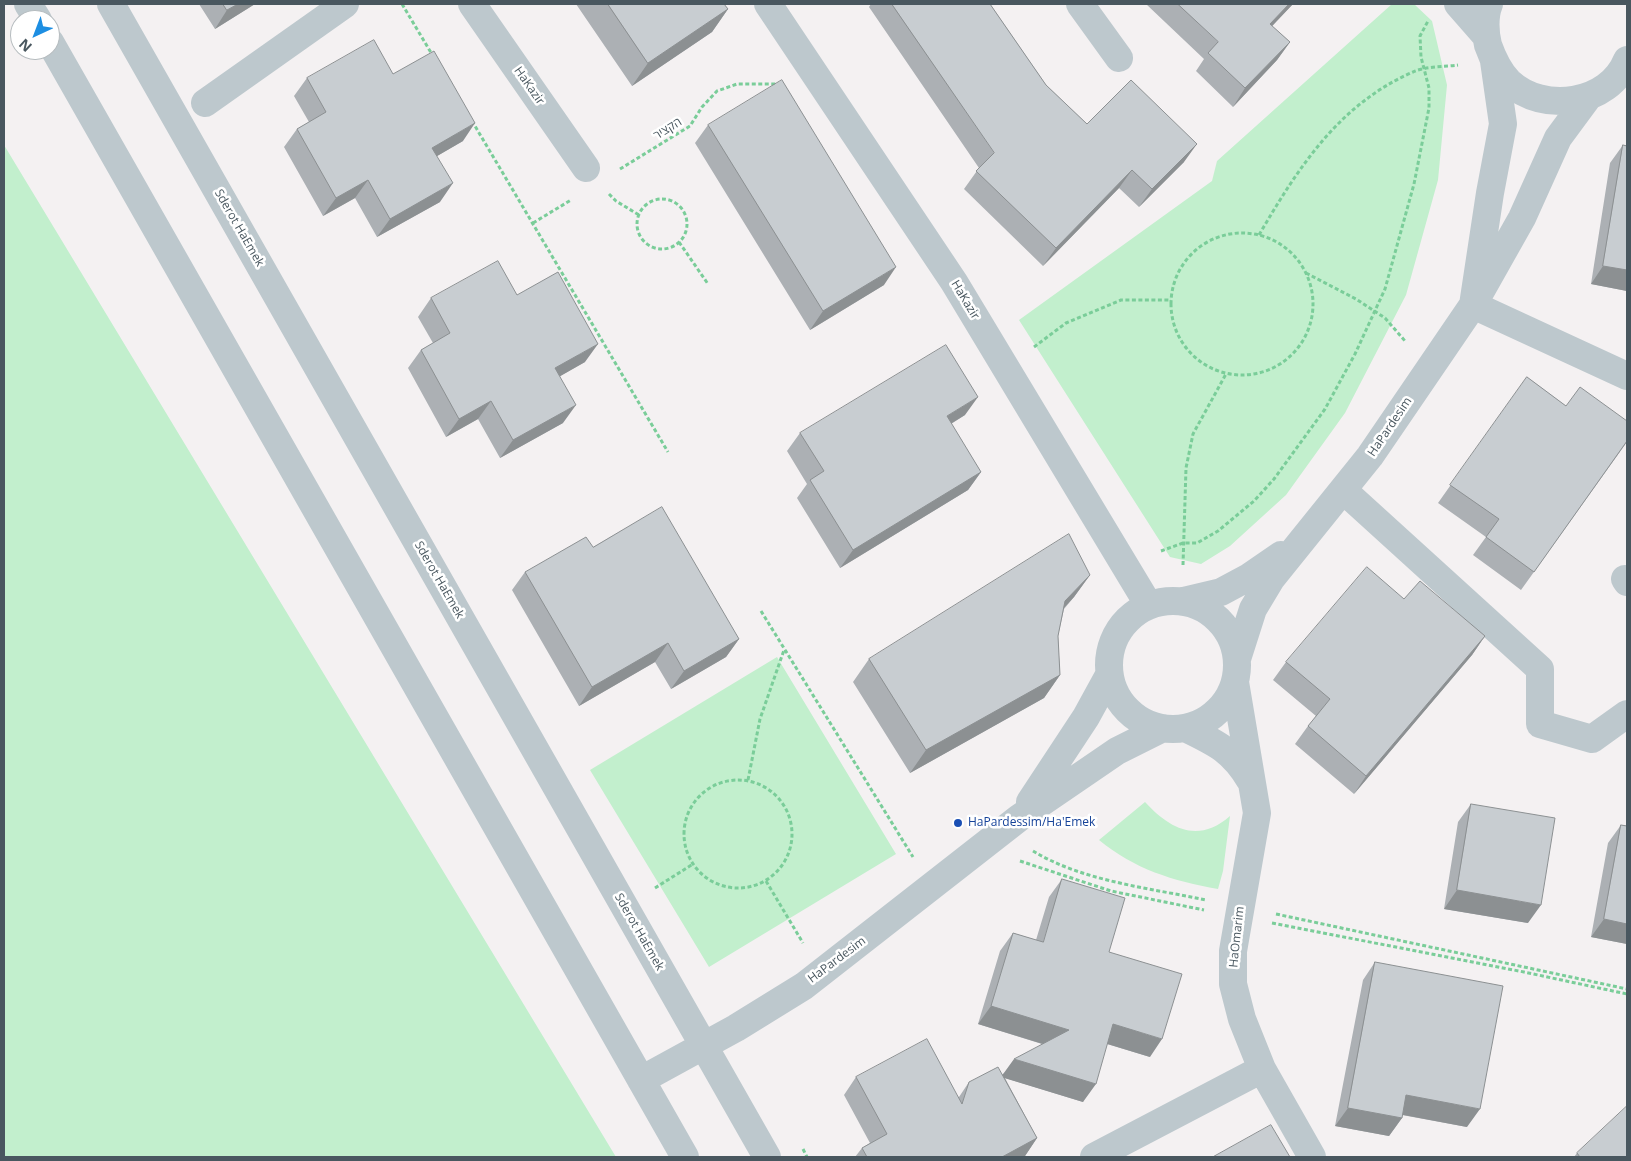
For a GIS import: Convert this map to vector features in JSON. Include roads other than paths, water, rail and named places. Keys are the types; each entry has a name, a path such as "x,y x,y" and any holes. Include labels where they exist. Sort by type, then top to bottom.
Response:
{"street":[{"name":"Sderot HaEmek","path":"111,4 767,1157"},
{"path":"205,103 345,4"},
{"name":"HaKazir","path":"472,4 586,168"},
{"name":"HaKazir","path":"768,4 954,282 1148,604"},
{"path":"1080,4 1119,58"},
{"path":"1458,4 1490,49 1510,82 1531,96 1557,102 1583,99 1606,87 1624,67 1627,60"},
{"name":"HaPardesim","path":"1473,305 1490,193 1503,124 1490,49 1486,10 1489,4"},
{"path":"60,60 685,1157"},
{"name":"HaPardesim","path":"1236,671 1253,609 1270,579 1370,456 1473,305 1522,218 1558,138 1589,96"},
{"path":"1473,305 1627,376"},
{"path":"1343,490 1540,670 1540,724 1592,739 1627,714"},
{"name":"HaPardesim","path":"1183,601 1221,592 1249,577 1298,543"},
{"path":"1165,600 1183,601 1203,608 1220,621 1232,639 1236,671 1228,698 1217,712 1202,722 1174,728 1143,722 1127,711 1115,694 1109,675 1108,655 1115,634 1129,616 1148,604 1165,600"},
{"name":"HaOmarim","path":"1236,671 1257,813 1233,951 1233,984 1242,1019 1262,1069 1312,1157"},
{"name":"HaPardesim","path":"1010,825 1081,725 1109,675"},
{"name":"HaPardesim","path":"641,1080 745,1023 822,972 1010,825 1110,756 1174,728"},
{"name":"HaOmarim","path":"1174,728 1223,746 1239,761 1255,790"},
{"path":"1094,1157 1262,1069"}],"place":[{"name":"HaPardessim/Ha'Emek","path":"958,823"}]}
